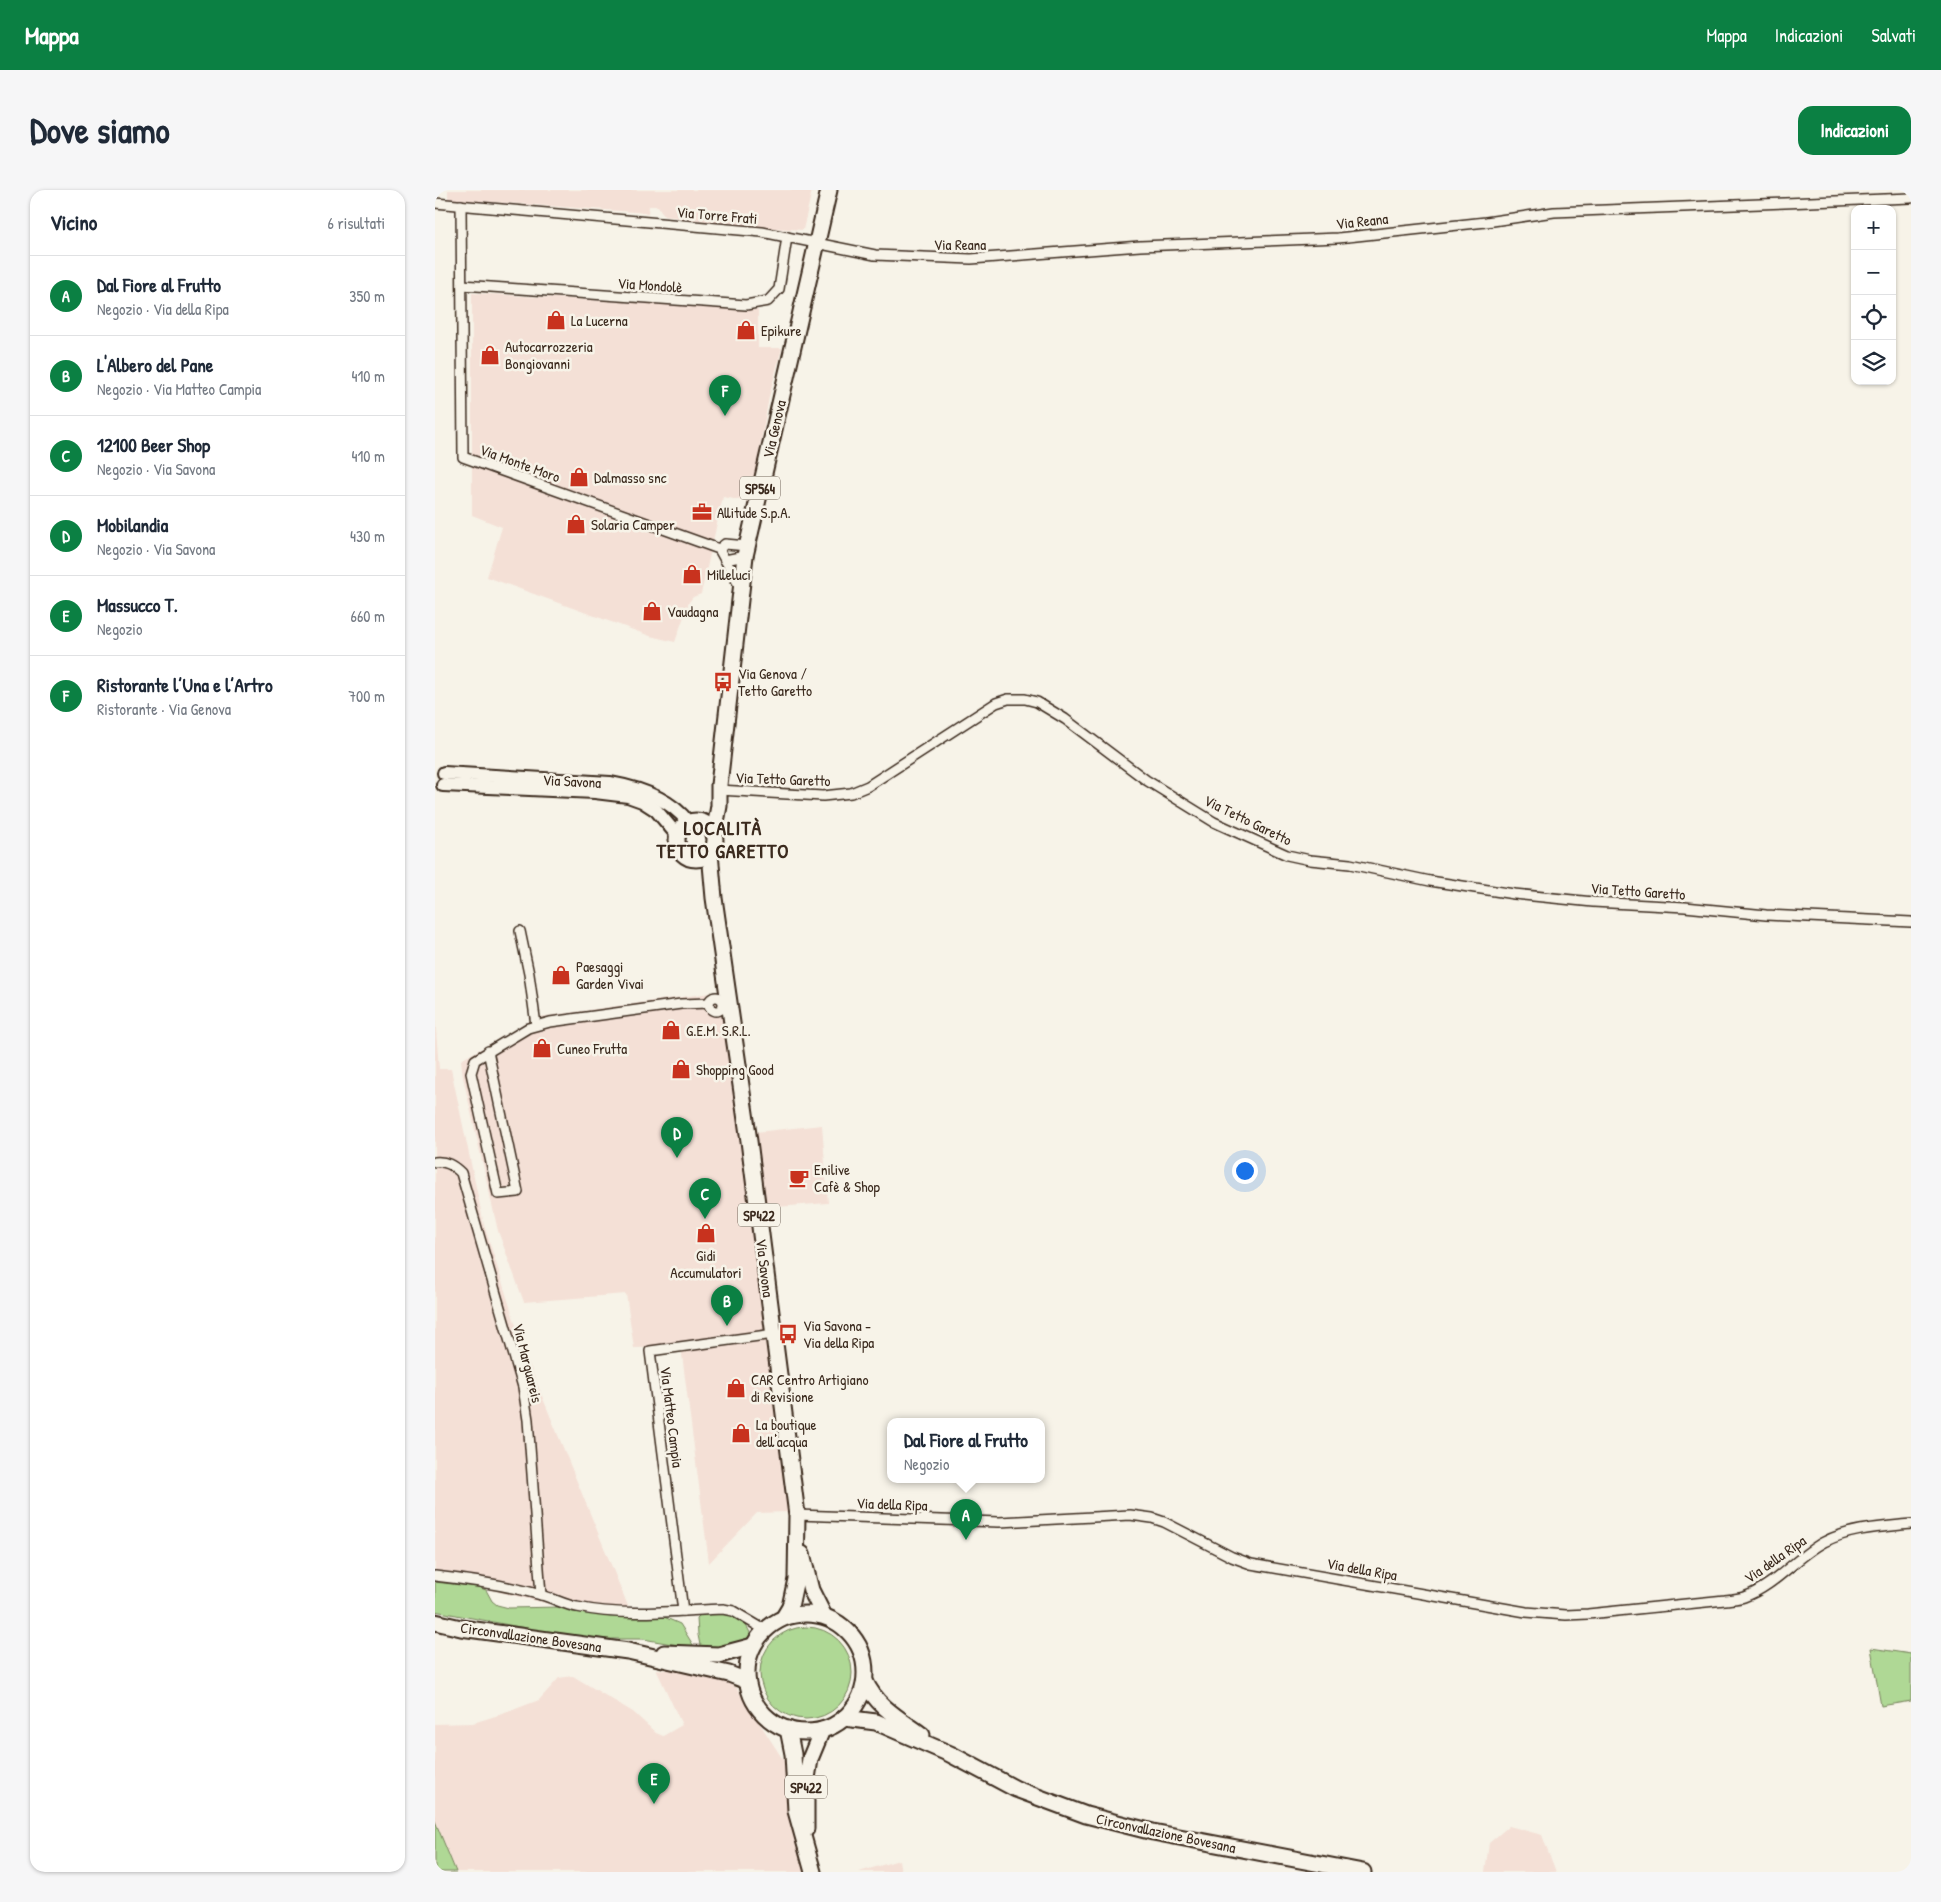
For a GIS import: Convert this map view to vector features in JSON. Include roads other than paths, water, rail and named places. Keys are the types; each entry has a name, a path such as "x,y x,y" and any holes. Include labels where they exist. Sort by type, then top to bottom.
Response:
{"main road":[{"name":"Via Genova","path":"714,833 719,806 719,790 746,551 829,190"},
{"name":"Via Genova","path":"692,822 711,805 719,790"},
{"name":"SP422","path":"692,822 707,824 714,833 715,843 710,853"},
{"path":"677,835 679,830 692,822"},
{"name":"SP422","path":"677,835 676,842 682,854 693,860"},
{"path":"693,860 705,857 710,853"},
{"name":"Via Savona","path":"710,853 727,1003 797,1516 796,1579 790,1607 784,1617"},
{"name":"Via Savona","path":"693,860 700,867 714,898"},
{"name":"Via Savona","path":"798,1533 811,1590 823,1616"},
{"path":"810,1613 823,1616 843,1626 854,1638 863,1658 865,1681 861,1695 854,1708 834,1726 822,1730 799,1732 773,1722 761,1711 752,1697 747,1682 747,1663 753,1646 765,1630 784,1617 810,1613"},
{"name":"Circonvallazione Bovesana","path":"435,1622 461,1628 682,1658 747,1682"},
{"name":"Circonvallazione Bovesana","path":"682,1658 719,1655 753,1646"},
{"name":"Circonvallazione Bovesana","path":"865,1681 871,1694 891,1713 950,1754"},
{"name":"Circonvallazione Bovesana","path":"844,1718 876,1722 950,1754 1016,1789 1086,1816 1153,1832 1363,1872"},
{"name":"SP422","path":"788,1729 793,1754 795,1811 813,1872"},
{"name":"SP422","path":"806,1848 806,1785 810,1759 822,1730"}],"street":[{"name":"Via Reana","path":"817,242 875,255 971,259 1140,246 1338,238 1486,222 1554,212 1911,198"},
{"name":"Via Torre Frati","path":"435,203 762,232 817,242"},
{"name":"Via Monte Moro","path":"461,205 463,457 719,549 725,544 746,551"},
{"name":"Via Mondolè","path":"461,286 746,305 768,301 779,289 787,237"},
{"path":"719,549 741,589"},
{"path":"725,560 746,551"},
{"name":"Via Tetto Garetto","path":"719,790 823,796 851,793 867,786 996,703 1008,699 1025,699 1037,702 1065,718 1146,780 1214,822 1287,855 1310,860 1350,864 1431,881 1514,894 1593,902 1685,907 1766,916 1911,922"},
{"name":"Via Savona","path":"677,835 656,810 642,801 628,796 444,779 610,783 634,787 663,801 692,822"},
{"path":"520,931 529,974 536,1026"},
{"path":"488,1051 519,1192 498,1194 471,1073 475,1060 488,1051 536,1026 550,1022 681,1004 709,1003 716,996 727,1003"},
{"name":"Via Marguareis","path":"435,1162 447,1163 454,1166 461,1173 523,1387 528,1420 541,1595"},
{"name":"Via Matteo Campia","path":"683,1611 650,1351 773,1334"},
{"name":"Via della Ripa","path":"797,1516 999,1522 1130,1515 1164,1522 1232,1557 1251,1564 1526,1612 1566,1615 1744,1597 1767,1585 1822,1543 1838,1536 1870,1529 1911,1524"},
{"path":"435,1576 484,1582 541,1595 575,1607 618,1612 659,1613 723,1608 733,1611 765,1630"}],"place":[{"name":"La Lucerna","path":"556,320"},
{"name":"Epikure","path":"746,330"},
{"name":"Autocarrozzeria Bongiovanni","path":"490,355"},
{"name":"Ristorante l’Una e l’Artro","path":"725,416"},
{"name":"Dalmasso snc","path":"579,477"},
{"name":"Allitude S.p.A.","path":"702,512"},
{"name":"Solaria Camper","path":"576,524"},
{"name":"Milleluci","path":"692,574"},
{"name":"Vaudagna","path":"652,611"},
{"name":"Via Genova / Tetto Garetto","path":"723,682"},
{"name":"Paesaggi Garden Vivai","path":"561,975"},
{"name":"G.E.M. S.R.L.","path":"671,1030"},
{"name":"Cuneo Frutta","path":"542,1048"},
{"name":"Shopping Good","path":"681,1069"},
{"name":"Mobilandia","path":"677,1158"},
{"name":"Enilive Cafè & Shop","path":"799,1178"},
{"name":"12100 Beer Shop","path":"705,1219"},
{"name":"Gidi Accumulatori","path":"706,1233"},
{"name":"L'Albero del Pane","path":"727,1326"},
{"name":"Via Savona - Via della Ripa","path":"788,1334"},
{"name":"CAR Centro Artigiano di Revisione","path":"736,1388"},
{"name":"La boutique dell'acqua","path":"741,1433"},
{"name":"Dal Fiore al Frutto","path":"966,1540"},
{"name":"Massucco T.","path":"654,1804"}],"district":[{"name":"LOCALITÀ TETTO GARETTO","path":"723,838"}]}
